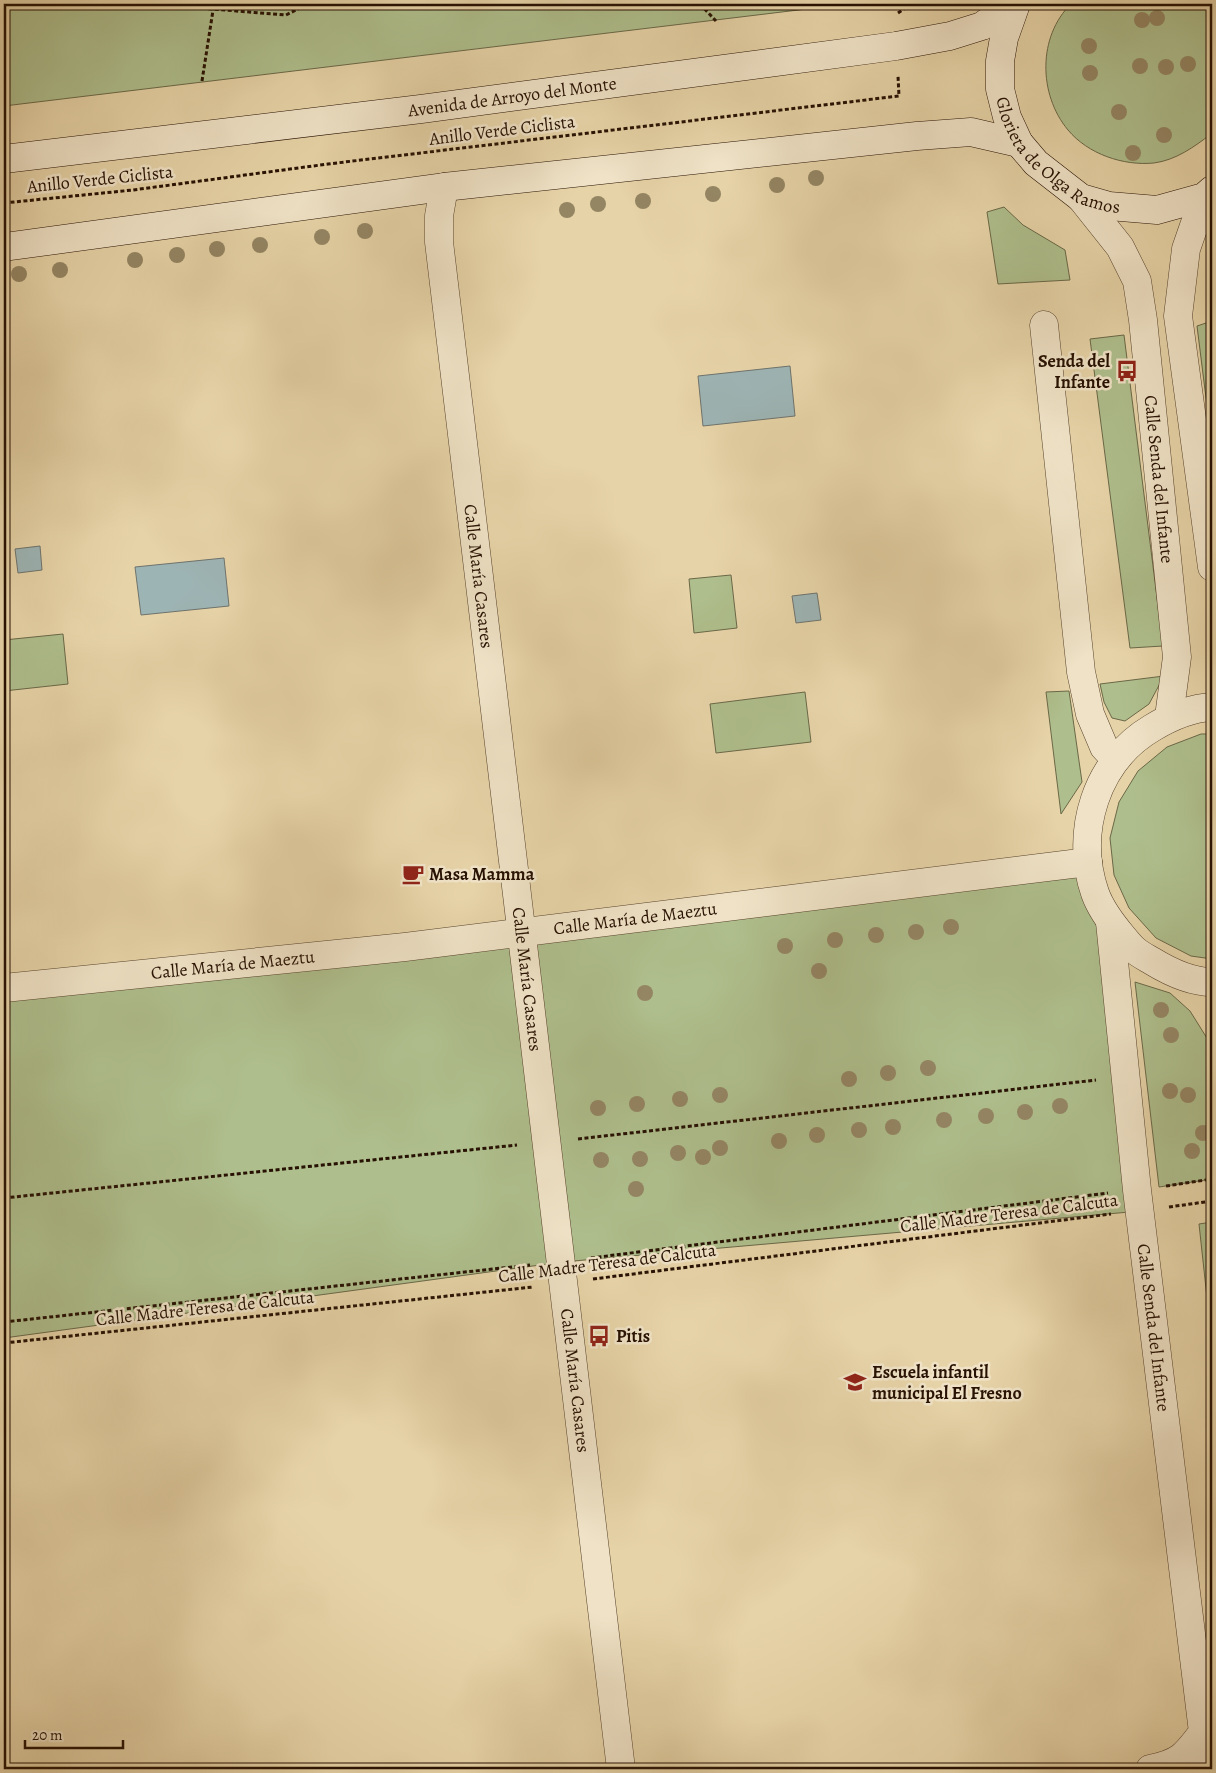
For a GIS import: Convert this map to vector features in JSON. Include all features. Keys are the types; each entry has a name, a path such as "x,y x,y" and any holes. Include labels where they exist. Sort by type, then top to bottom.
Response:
{"street":[{"name":"Avenida de Arroyo del Monte","path":"4,159 430,108 896,46 950,36 982,26 1015,4"},
{"name":"Glorieta de Olga Ramos","path":"1015,4 1002,46 1000,89 1007,118 1020,143 1036,163 1081,198 1108,206 1157,210 1208,193"},
{"path":"4,247 444,187 917,136 971,132 1020,143"},
{"name":"Calle María Casares","path":"444,187 439,216 439,242 621,1769"},
{"path":"1208,193 1186,249 1178,316 1212,567"},
{"name":"Calle Senda del Infante","path":"1081,198 1120,247 1137,281 1143,320 1177,657 1169,717"},
{"path":"1044,325 1081,672 1090,714 1104,747 1115,759"},
{"path":"1212,707 1169,717 1140,735 1115,759 1096,791 1088,826 1088,862 1095,894 1110,922 1136,951 1168,971 1204,982 1212,982"},
{"name":"Calle María de Maeztu","path":"4,988 406,947 1088,862"},
{"name":"Calle Senda del Infante","path":"1110,922 1139,1200 1203,1732 1194,1762"},
{"path":"1150,1769 1194,1762"}],"path":[{"path":"150,4 286,14 308,4"},
{"path":"202,81 214,4"},
{"path":"700,4 716,20"},
{"name":"Anillo Verde Ciclista","path":"4,203 133,190 328,164 899,96 896,46 889,19 911,4"},
{"path":"4,1322 563,1272 1139,1200 1212,1180"},
{"name":"Calle Madre Teresa de Calcuta","path":"4,1343 1139,1200 1212,1201"}],"green space":[{"path":"4,4 848,4 4,106"},
{"path":"1071,4 1209,4 1212,7 1211,134 1177,156 1154,163 1130,162 1107,157 1086,146 1076,138 1058,116 1051,100 1046,66 1052,32 1060,17"},
{"path":"1004,207 1023,225 1065,250 1070,280 998,284 987,212"},
{"path":"1212,321 1212,446 1197,326"},
{"path":"1124,335 1163,646 1130,648 1090,339"},
{"path":"731,575 737,628 694,633 689,579"},
{"path":"63,634 68,684 4,691 4,640"},
{"path":"1164,676 1149,704 1125,721 1112,718 1104,702 1100,684"},
{"path":"1069,691 1082,782 1061,814 1046,692"},
{"path":"805,692 811,742 716,753 710,704"},
{"path":"1201,734 1212,734 1212,959 1191,956 1156,938 1129,908 1114,875 1110,838 1119,802 1138,771 1167,747"},
{"path":"1088,862 1141,1211 562,1262 4,1338 4,988"},
{"path":"1135,982 1170,993 1190,1011 1210,1043 1212,1055 1212,1179 1159,1187"},
{"path":"1212,1222 1212,1344 1199,1224"}],"water":[{"path":"790,366 795,416 703,426 698,376"},
{"path":"40,546 42,570 18,573 15,549"},
{"path":"224,558 229,606 141,615 135,567"},
{"path":"817,593 821,620 796,623 792,596"}],"place":[{"name":"Senda del Infante","path":"1127,371"},
{"name":"Masa Mamma","path":"413,874"},
{"name":"Pitis","path":"599,1336"},
{"name":"Escuela infantil municipal El Fresno","path":"855,1382"}]}
